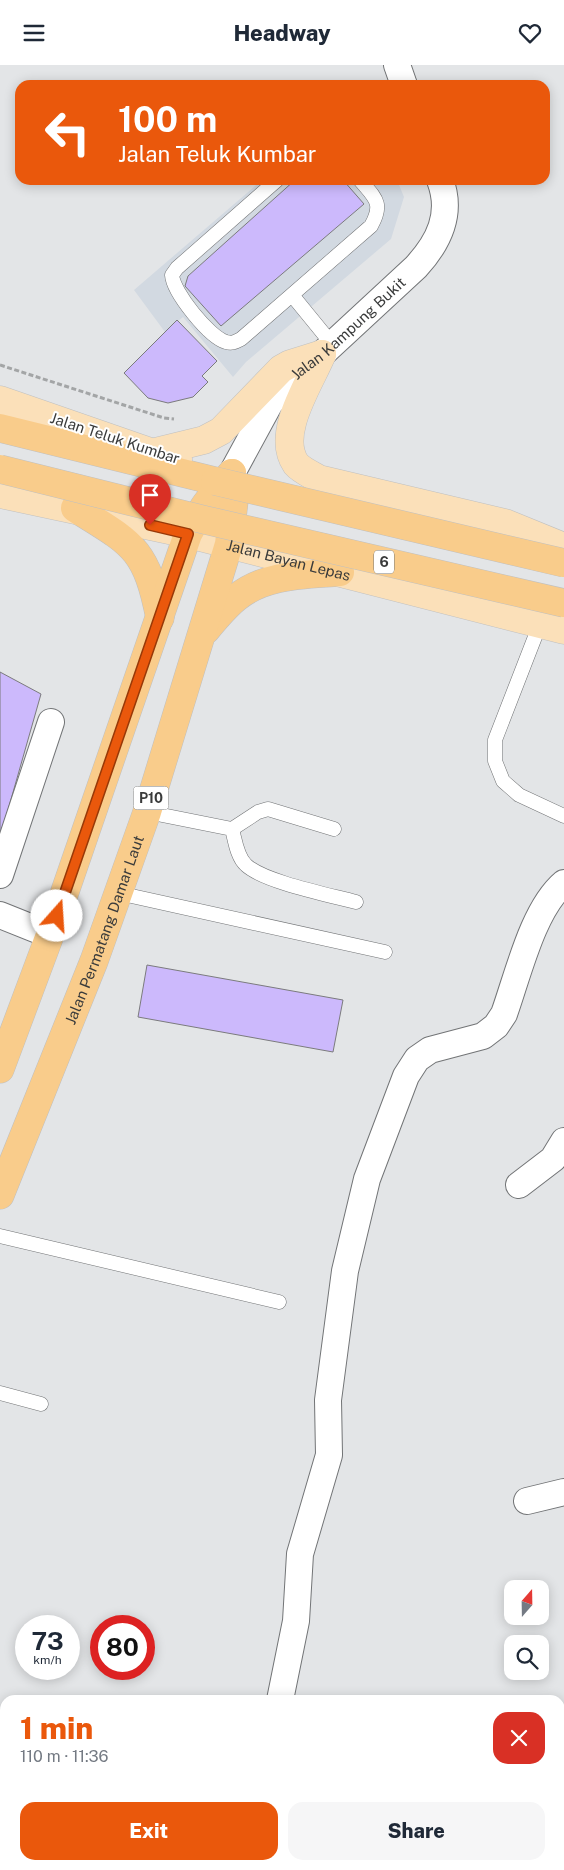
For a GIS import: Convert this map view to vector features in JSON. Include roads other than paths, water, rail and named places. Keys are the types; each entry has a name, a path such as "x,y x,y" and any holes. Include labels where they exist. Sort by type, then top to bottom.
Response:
{"highway":[{"name":"Jalan Teluk Kumbar","path":"0,428 223,477"},
{"name":"6","path":"0,469 196,527"},
{"path":"0,1069 50,935 160,619 196,527 202,506 223,477 564,563"},
{"name":"P10","path":"223,477 234,501 230,544"},
{"path":"74,509 120,536 136,551 153,585 160,619"},
{"name":"Jalan Bayan Lepas","path":"196,527 564,603"},
{"name":"Jalan Permatang Damar Laut","path":"0,1195 94,961 147,812 230,544"},
{"path":"202,634 236,598 260,583 286,576 340,572"}],"main road":[{"path":"153,453 204,440 221,431 282,369 327,349"},
{"path":"327,349 298,404 289,437 290,451 297,465 319,479 505,523 564,548"},
{"name":"Jalan Teluk Kumbar","path":"0,400 223,477"},
{"path":"223,477 536,547 564,548"},
{"path":"0,493 74,509 196,527"},
{"name":"Jalan Bayan Lepas","path":"196,527 230,544 552,627"}],"street":[{"path":"397,65 402,80"},
{"name":"Jalan Kampung Bukit","path":"223,477 270,403 297,372 327,349 416,267 430,251 442,231 446,212 442,185"},
{"path":"0,875 51,722"},
{"path":"281,1695 296,1621 300,1554 329,1455 328,1400 345,1271 367,1179 406,1076 417,1059 430,1050 483,1037 496,1026 504,1014 538,918 549,899 564,883"},
{"path":"0,915 50,935"},
{"path":"519,1185 553,1159 564,1141"},
{"path":"526,1501 564,1492"}],"lane":[{"path":"271,185 177,268 172,275 172,283 176,291 214,336 233,343 241,339 371,226 378,215 378,206 375,198 364,185"},
{"path":"292,295 327,349"},
{"path":"552,627 495,740 495,761 503,781 519,795 564,816"},
{"path":"147,812 232,829 258,812 268,809 334,829"},
{"path":"232,829 237,850 245,865 269,878 356,903"},
{"path":"118,893 385,952"},
{"path":"0,1236 279,1302"},
{"path":"0,1393 41,1403"}]}
